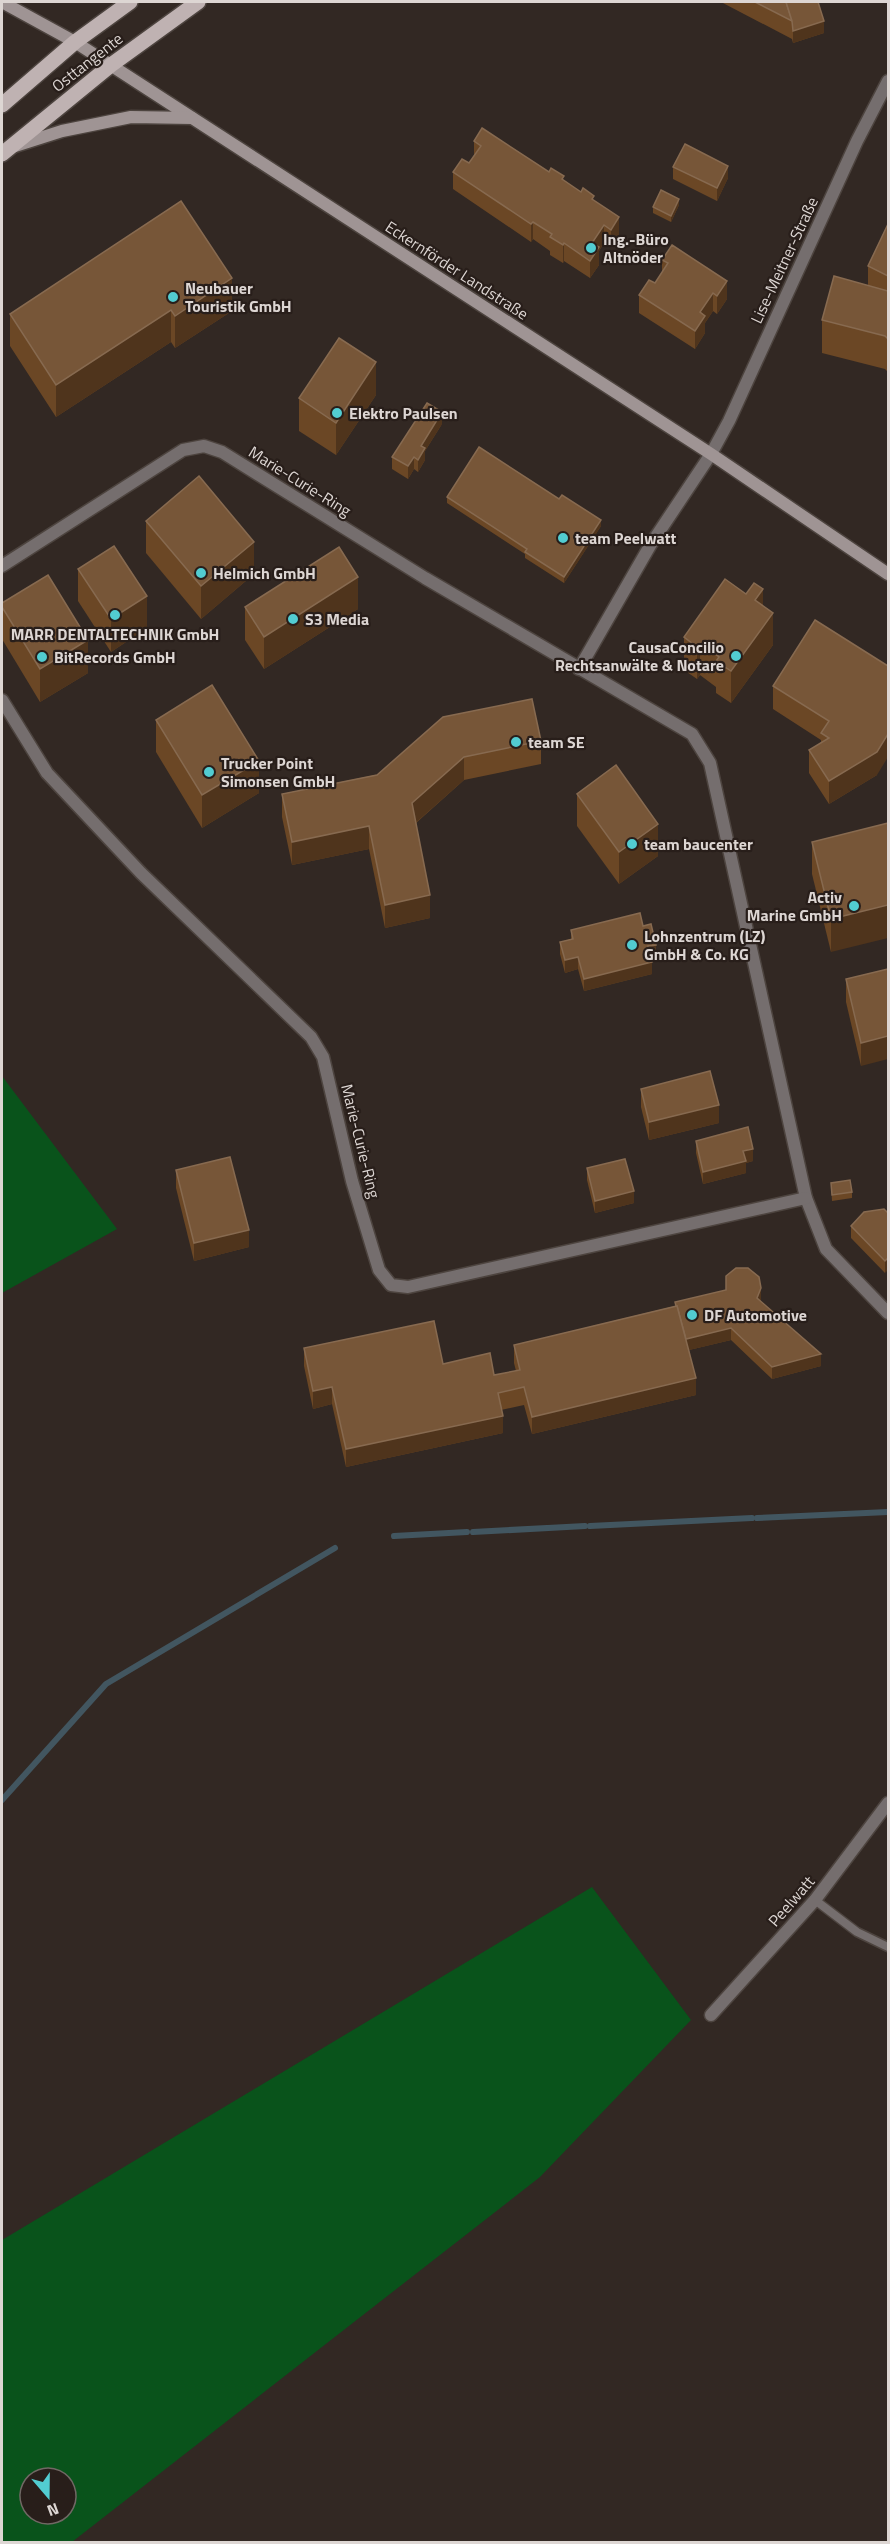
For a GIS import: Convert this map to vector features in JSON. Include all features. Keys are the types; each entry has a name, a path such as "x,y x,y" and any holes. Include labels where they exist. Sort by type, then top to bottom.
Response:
{"main road":[{"name":"Osttangente","path":"2,105 75,42 130,2"},
{"name":"Osttangente","path":"5,151 111,65 198,2"}],"street":[{"name":"Eckernförder Landstraße","path":"2,2 75,42 111,65 711,454 888,574"},
{"name":"Lise-Meitner-Straße","path":"711,454 729,422 856,141 888,81"},
{"path":"5,151 62,131 131,117 193,118"},
{"name":"Marie-Curie-Ring","path":"2,566 183,450 204,446 222,452 425,578 692,734 710,763 806,1198 818,1234 826,1249 888,1313"},
{"path":"579,669 651,544 711,454"},
{"name":"Marie-Curie-Ring","path":"2,700 47,773 141,873 311,1037 323,1058 352,1182 379,1270 391,1285 408,1287 806,1198"},
{"name":"Peelwatt","path":"711,2015 815,1900 888,1803"}],"lane":[{"path":"815,1900 857,1932 888,1947"}],"green space":[{"path":"2,1076 117,1229 2,1293"},
{"path":"592,1887 691,2020 540,2177 72,2542 2,2542 2,2240"}],"building":[{"path":"755,2 786,2 792,21"},
{"path":"786,2 818,2 824,21 793,31"},
{"path":"482,128 549,172 551,168 564,176 562,179 581,192 583,188 594,196 592,199 619,217 611,230 604,225 592,243 599,247 590,261 564,243 563,245 550,237 552,234 533,222 531,224 453,172 462,159 469,163 481,146 474,141"},
{"path":"685,144 728,166 717,188 673,167"},
{"path":"661,190 679,199 671,216 653,207"},
{"path":"181,201 232,278 175,316 171,310 56,385 10,314"},
{"path":"888,224 888,276 868,266"},
{"path":"672,245 727,281 717,296 713,293 700,312 705,316 695,331 639,295 649,280 655,283 668,263 662,260"},
{"path":"834,276 888,291 888,339 885,336 822,320"},
{"path":"339,338 376,362 336,423 299,398"},
{"path":"427,403 442,412 421,446 425,448 418,460 414,457 408,466 392,457"},
{"path":"479,447 559,499 562,495 601,520 564,577 525,552 527,549 447,497"},
{"path":"199,476 254,542 201,586 146,521"},
{"path":"114,546 147,596 111,619 78,569"},
{"path":"339,547 358,577 264,637 245,607"},
{"path":"48,575 88,640 40,669 2,607 2,603"},
{"path":"725,579 746,594 754,583 763,589 755,600 773,613 731,671 716,661 719,657 700,643 697,647 684,637"},
{"path":"815,620 888,666 888,734 877,752 829,781 809,750 829,738 821,733 829,721 773,686"},
{"path":"212,685 259,761 202,795 156,720"},
{"path":"532,699 541,741 464,757 412,803 430,895 385,905 369,826 292,842 282,794 377,775 443,717"},
{"path":"616,765 658,824 619,852 577,794"},
{"path":"888,823 888,905 831,919 812,842"},
{"path":"640,913 643,926 651,924 656,945 648,946 652,962 584,979 578,957 565,960 560,942 573,939 571,930"},
{"path":"888,969 888,1036 861,1043 846,979"},
{"path":"710,1071 719,1105 649,1122 641,1089"},
{"path":"748,1127 753,1149 743,1151 746,1161 703,1172 696,1141"},
{"path":"230,1157 249,1230 194,1243 176,1170"},
{"path":"625,1159 634,1191 595,1201 587,1168"},
{"path":"850,1180 852,1192 832,1195 831,1183"},
{"path":"884,1209 888,1213 888,1258 885,1261 851,1226 864,1212"},
{"path":"736,1268 748,1268 759,1277 761,1288 757,1298 821,1354 772,1367 731,1328 686,1339 675,1302 726,1290 726,1276"},
{"path":"677,1306 696,1378 532,1417 524,1387 498,1393 503,1416 346,1449 332,1387 313,1391 304,1348 434,1321 443,1364 490,1353 494,1375 520,1370 514,1345"}],"waterway":[{"path":"757,1518 888,1512"},
{"path":"590,1526 752,1518"},
{"path":"473,1532 585,1526"},
{"path":"394,1536 467,1532"},
{"path":"2,1800 106,1684 335,1548"}],"place":[{"name":"Ing.-Büro Altnöder","path":"591,248"},
{"name":"Neubauer Touristik GmbH","path":"173,297"},
{"name":"Elektro Paulsen","path":"337,413"},
{"name":"team Peelwatt","path":"563,538"},
{"name":"Helmich GmbH","path":"201,573"},
{"name":"MARR DENTALTECHNIK GmbH","path":"115,615"},
{"name":"S3 Media","path":"293,619"},
{"name":"CausaConcilio Rechtsanwälte & Notare","path":"736,656"},
{"name":"BitRecords GmbH","path":"42,657"},
{"name":"team SE","path":"516,742"},
{"name":"Trucker Point Simonsen GmbH","path":"209,772"},
{"name":"team baucenter","path":"632,844"},
{"name":"Activ Marine GmbH","path":"854,906"},
{"name":"Lohnzentrum (LZ) GmbH & Co. KG","path":"632,945"},
{"name":"DF Automotive","path":"692,1315"}]}
